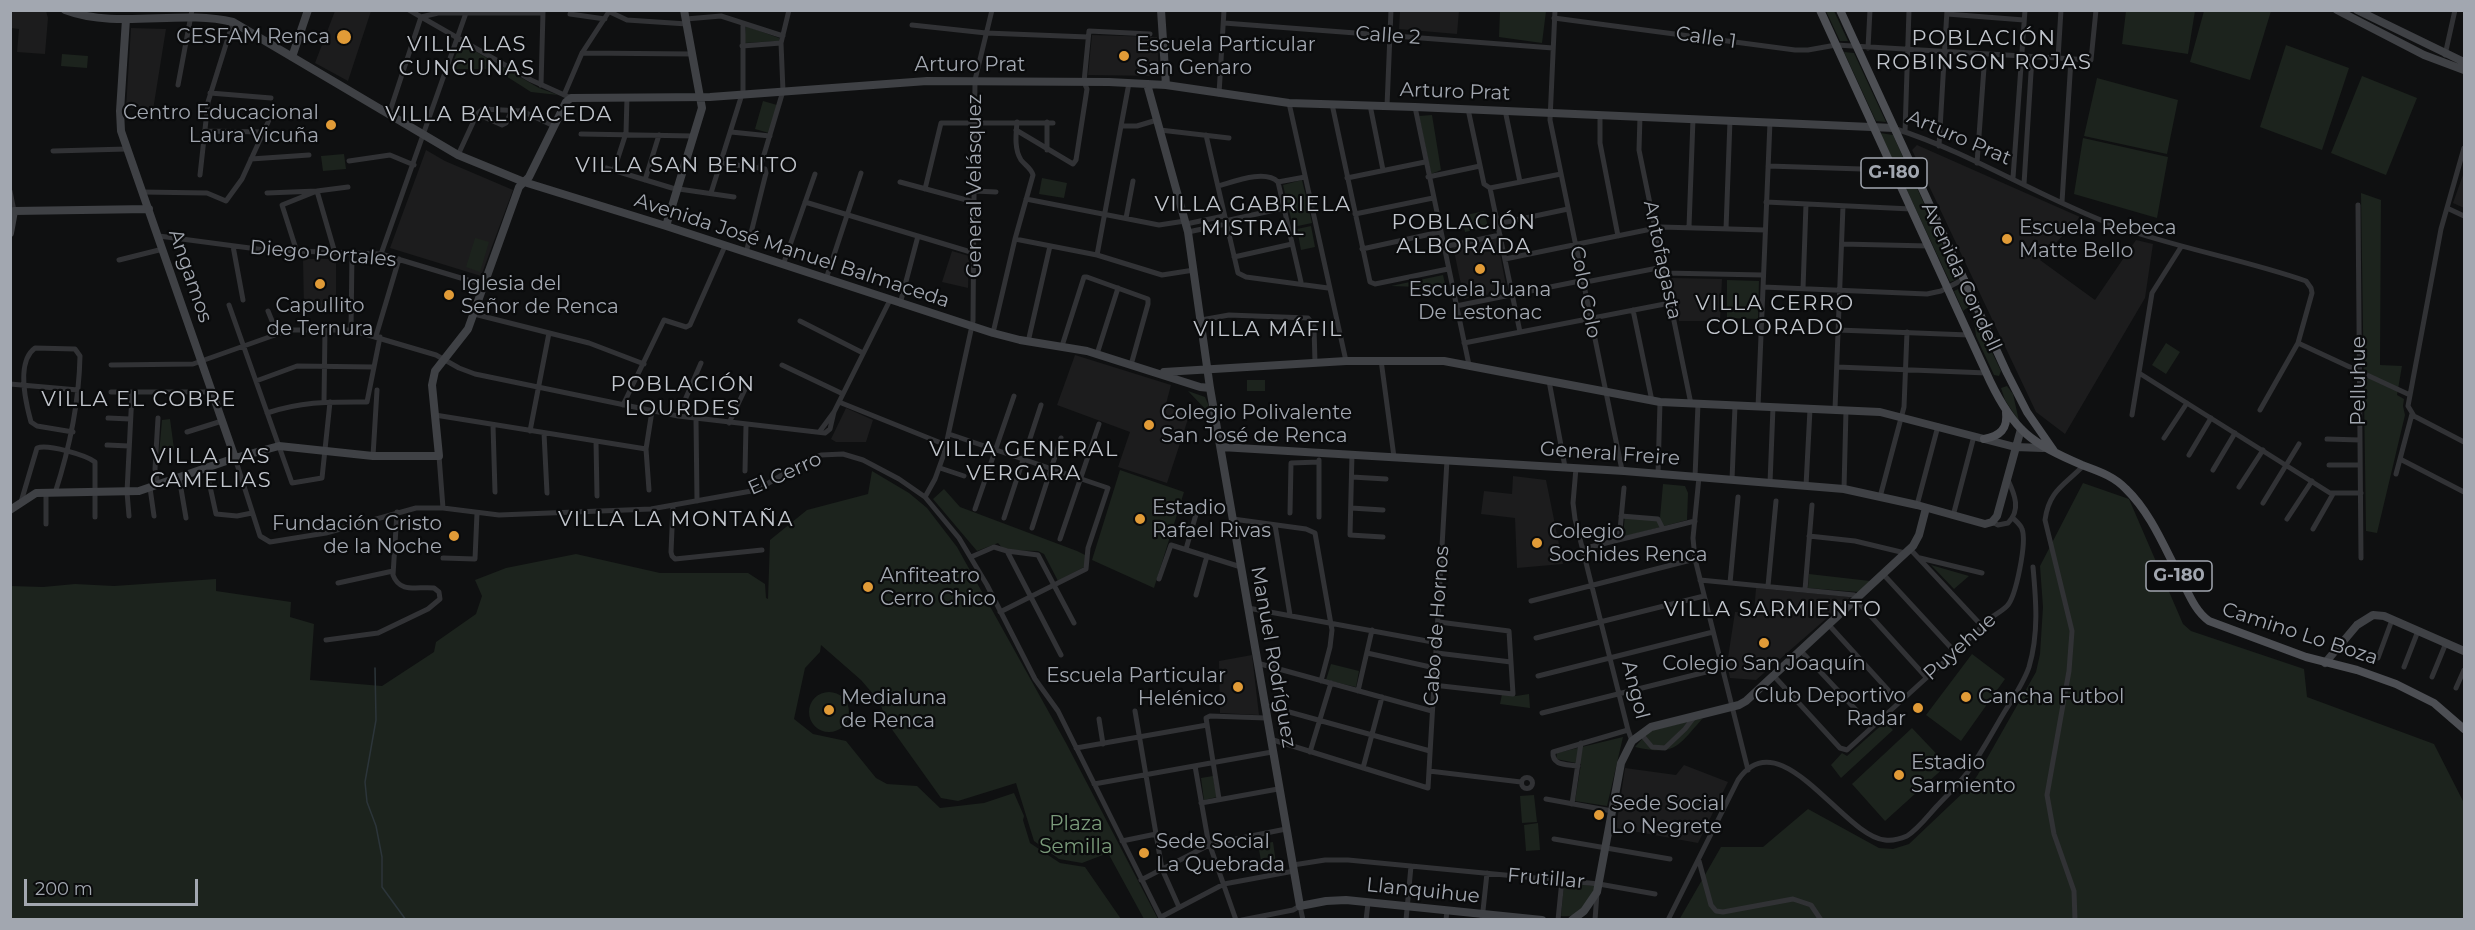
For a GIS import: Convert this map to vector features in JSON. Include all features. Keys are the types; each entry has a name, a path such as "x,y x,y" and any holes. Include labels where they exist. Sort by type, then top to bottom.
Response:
{"main road":[{"name":"Avenida Condell","path":"1820,10 1988,377 2006,411 2020,429 2043,448"},
{"name":"Avenida Condell","path":"1840,10 2022,404"},
{"path":"1988,377 2001,382 2007,373"},
{"path":"2020,429 2024,416 2022,404"},
{"name":"G-180","path":"2022,404 2051,448 2059,455"},
{"path":"1984,439 1996,436 2004,430 2007,421 2006,411"},
{"name":"Camino Lo Boza","path":"2043,448 2115,479 2133,497 2157,534 2196,607 2206,619 2325,663 2366,673 2406,688 2434,703 2464,729"}],"street":[{"name":"Avenida José Manuel Balmaceda","path":"65,10 126,19 192,14 233,22 458,155 524,182 666,226 972,327 1028,342 1062,346 1097,354 1200,387 1210,388"},
{"path":"292,57 308,10"},
{"name":"Arturo Prat","path":"409,10 541,85 568,96 701,97 906,82 975,80 1129,83 1166,86 1289,104 1414,106 1894,128 2013,178 2111,224 2181,247 2310,284 2312,293 2298,343"},
{"path":"760,168 783,91 781,43 789,10"},
{"name":"General Velásquez","path":"925,497 939,468 946,445 972,327 975,80 992,10"},
{"path":"1161,10 1166,86"},
{"path":"1219,94 1224,10"},
{"path":"1387,106 1390,10"},
{"name":"Colo Colo","path":"1555,10 1550,112 1622,470"},
{"path":"1868,48 1870,10"},
{"path":"1905,132 1909,10"},
{"path":"2013,178 2025,10"},
{"path":"2058,58 2061,10"},
{"name":"Calle 1","path":"1554,18 1795,50 1836,45 2091,60 2096,10"},
{"path":"2337,10 2349,14 2424,55 2464,70"},
{"path":"2357,10 2445,55 2464,62"},
{"path":"2445,55 2455,10"},
{"path":"443,508 432,377 465,336 519,187 529,177 566,102 582,53 610,11 627,20 719,15 783,36"},
{"path":"389,114 422,17 434,13 543,12 541,85"},
{"path":"1939,146 1947,12 2024,20"},
{"path":"381,254 466,13"},
{"path":"178,85 192,14"},
{"path":"570,14 605,19"},
{"path":"666,226 702,108 686,18"},
{"name":"Angamos","path":"126,19 120,118 127,149 159,236 252,513 263,539"},
{"path":"200,175 210,93 233,22"},
{"path":"711,194 743,95 743,23"},
{"name":"Calle 2","path":"1224,23 1553,48"},
{"path":"912,25 987,33 1088,37"},
{"path":"1016,130 1073,165 1077,159 1087,89 1084,82 1089,31 1150,34"},
{"path":"742,46 781,43"},
{"path":"582,53 693,54"},
{"path":"1977,163 1985,54"},
{"path":"2024,184 2032,57"},
{"path":"2062,202 2071,59"},
{"path":"1097,255 1129,83"},
{"name":"Manuel Rodríguez","path":"1147,84 1186,226 1210,388 1278,789 1303,920"},
{"path":"210,93 271,98"},
{"path":"614,170 626,135 627,97"},
{"path":"1289,104 1346,361"},
{"path":"1332,104 1371,284 1448,269"},
{"path":"1370,105 1383,170"},
{"path":"1414,106 1469,365"},
{"path":"1468,109 1485,186 1490,188 1561,174"},
{"path":"458,155 477,114 483,110 526,112 554,126"},
{"path":"477,114 502,125 506,123 512,110"},
{"path":"1504,110 1520,182"},
{"path":"1600,115 1600,143 1618,236"},
{"name":"Antofagasta","path":"1640,116 1639,150 1670,303 1694,404 1697,477 1695,560 1748,770"},
{"path":"1689,227 1693,119"},
{"path":"142,192 207,193 225,201 242,179 269,120"},
{"path":"1121,126 1137,126 1157,120"},
{"path":"1726,229 1730,120"},
{"path":"993,333 1033,175 1018,153 1017,122"},
{"path":"925,189 941,123 1050,122 1047,150"},
{"path":"1758,407 1770,122"},
{"path":"1160,130 1229,138"},
{"path":"204,131 264,132"},
{"path":"731,132 770,136"},
{"path":"581,134 694,136"},
{"path":"645,180 659,135"},
{"path":"1206,135 1239,274 1246,277 1300,282 1328,288"},
{"path":"2396,474 2410,413 2410,395 2446,208 2464,148"},
{"path":"52,151 127,149"},
{"path":"349,161 390,154 414,165"},
{"path":"251,159 309,155"},
{"path":"1347,178 1425,162"},
{"path":"721,163 765,169 766,173 746,253"},
{"path":"1428,177 1480,166"},
{"path":"1768,166 1893,170"},
{"path":"606,168 678,189 734,197"},
{"path":"826,279 861,173"},
{"path":"783,265 815,174"},
{"path":"1218,186 1258,177 1274,178 1278,182 1300,282"},
{"path":"1278,182 1305,177"},
{"path":"1126,218 1133,181"},
{"path":"900,182 974,202"},
{"path":"267,193 348,187"},
{"path":"1490,188 1520,332"},
{"path":"10,191 14,211 10,233"},
{"path":"297,252 282,205 317,191"},
{"path":"317,191 335,253"},
{"path":"975,191 996,192"},
{"path":"1355,214 1433,198"},
{"path":"1026,199 1159,225 1186,226 1284,208"},
{"path":"806,202 974,254"},
{"path":"1766,202 1911,209"},
{"path":"1803,289 1806,204"},
{"name":"Pelluhue","path":"2358,205 2361,558"},
{"path":"1835,410 1843,206"},
{"path":"2446,208 2464,216"},
{"path":"14,211 149,209"},
{"path":"1497,224 1568,209"},
{"path":"1505,259 1655,228 1765,230"},
{"path":"1362,249 1440,232"},
{"path":"1443,246 1500,235"},
{"name":"Diego Portales","path":"159,236 297,252 381,254 484,285"},
{"path":"900,304 918,236"},
{"path":"1015,239 1097,255 1162,275 1194,270"},
{"path":"1234,257 1292,244"},
{"path":"1842,244 1929,246"},
{"path":"233,246 243,300"},
{"path":"623,405 664,320 689,326 724,246"},
{"path":"1028,342 1050,246"},
{"path":"2132,415 2152,293 2181,247"},
{"path":"119,260 163,249"},
{"path":"351,330 352,253"},
{"path":"267,413 296,404 367,402 378,337 399,259"},
{"path":"1456,306 1583,282 1664,270 1763,275"},
{"path":"1062,346 1084,277 1148,299 1131,364"},
{"path":"1763,287 1927,294 1948,288 1964,279"},
{"path":"1097,354 1118,288"},
{"path":"111,365 190,364 276,333 294,329 351,330 445,359 469,372 678,416 825,433 830,430 834,412 890,300"},
{"path":"1464,343 1670,303"},
{"path":"229,305 292,483 322,478 326,452 325,330"},
{"path":"268,310 276,333"},
{"path":"1633,310 1656,401 1658,474"},
{"path":"474,314 590,343 644,364"},
{"path":"1201,320 1229,315 1308,318 1314,326 1315,363"},
{"path":"800,321 863,353"},
{"path":"1838,330 1969,335"},
{"path":"1880,497 1902,416 1907,332"},
{"path":"530,431 549,333"},
{"path":"2260,410 2298,343 2410,395"},
{"path":"55,493 73,432 80,358 78,351 72,349 33,349 28,356 22,386 33,425 73,432"},
{"path":"1381,360 1395,457"},
{"name":"Avenida José Manuel Balmaceda","path":"1154,371 1174,372 1207,368 1346,361 1429,360 1469,365 1656,401 1880,412 2015,447"},
{"path":"678,416 701,363"},
{"path":"782,365 843,394"},
{"path":"256,381 294,366 374,368"},
{"path":"1837,367 1988,377"},
{"path":"2139,373 2333,494 2361,493"},
{"path":"1549,381 1565,467"},
{"path":"729,423 748,383"},
{"path":"10,384 78,390"},
{"path":"373,456 377,390"},
{"path":"111,392 212,392"},
{"path":"129,516 127,492 132,393"},
{"path":"975,509 1014,396"},
{"path":"839,402 946,445"},
{"path":"2164,438 2187,403"},
{"path":"1004,518 1041,405"},
{"path":"1732,480 1735,406"},
{"path":"1770,483 1773,407"},
{"path":"1806,486 1810,409"},
{"path":"1844,489 1846,410"},
{"path":"649,490 646,449 652,411"},
{"path":"2410,413 2464,442"},
{"path":"435,415 646,449"},
{"path":"108,418 130,419"},
{"path":"154,516 158,418"},
{"path":"2189,455 2211,418"},
{"path":"696,419 697,501"},
{"path":"188,432 222,421"},
{"path":"745,471 746,424"},
{"path":"1060,538 1099,424"},
{"path":"493,425 495,492"},
{"path":"1917,506 1938,426"},
{"path":"2013,518 2008,523 1998,525 1992,522 1997,516 2020,429"},
{"path":"544,433 547,493"},
{"path":"2212,470 2235,433"},
{"path":"949,434 1108,488 1088,548 1086,568 1055,586 1000,612"},
{"path":"1953,516 1974,436"},
{"path":"1032,528 1061,438"},
{"path":"2327,439 2360,440"},
{"path":"596,441 597,496"},
{"path":"2263,503 2299,444"},
{"path":"107,445 129,446"},
{"path":"21,502 37,448 41,446 94,461 95,517"},
{"path":"10,510 33,494 127,492 154,486 235,458 279,446 373,456 439,456"},
{"name":"General Freire","path":"1221,447 1622,470 1844,489 1982,524 1992,522"},
{"name":"Camino Lo Boza","path":"2015,447 2043,448"},
{"path":"2239,487 2263,450"},
{"name":"El Cerro","path":"263,539 270,542 326,533 416,508 527,514 651,509 757,490 807,460 831,453 849,455 869,463 899,479 925,497 954,530 971,557 1035,678 1056,707 1161,918"},
{"path":"1319,453 1319,517"},
{"path":"1352,454 1350,535 1383,537"},
{"path":"2400,459 2464,492"},
{"name":"Cabo de Hornos","path":"1363,768 1428,788 1447,460"},
{"path":"1290,513 1291,463 1319,462"},
{"path":"2074,920 2074,891 2054,834 2047,795 2069,671 2072,631 2044,520 2053,494 2084,465"},
{"path":"2329,465 2360,465"},
{"path":"206,468 216,514 237,516 252,513"},
{"path":"939,468 964,476"},
{"name":"Angol","path":"1576,468 1573,508 1618,694 1632,741 1621,763 1598,888 1595,920"},
{"path":"179,477 186,518"},
{"path":"1352,477 1386,479"},
{"name":"Puyehue","path":"1773,675 1844,750 1847,750 1978,631 1981,625 2006,607 2015,592 2023,538 2022,528 2013,518 2016,502 2007,478"},
{"path":"2287,519 2312,481"},
{"path":"1619,540 1624,488"},
{"path":"46,493 46,524"},
{"path":"2313,529 2333,494"},
{"path":"1730,583 1738,497"},
{"path":"1767,586 1776,501"},
{"path":"1185,549 1199,504"},
{"path":"1805,590 1812,505"},
{"path":"673,506 672,556 675,559 762,550"},
{"path":"1351,508 1383,510"},
{"path":"1632,741 1651,727 1746,701 1908,551 1920,534 1926,508"},
{"path":"326,640 378,633 437,604 440,596 434,588 400,586 395,581 393,571 397,512"},
{"path":"444,558 475,559 477,513"},
{"path":"1621,516 1658,519 1663,529"},
{"path":"1233,519 1314,532 1331,621 1330,647 1321,681"},
{"path":"1582,549 1695,521"},
{"path":"1275,525 1290,615"},
{"path":"1809,536 1855,541 1908,551 1918,557 1981,625"},
{"path":"1159,579 1171,545 1241,567"},
{"path":"971,557 992,547 1039,556 1074,623"},
{"path":"1006,551 1061,655"},
{"path":"1196,595 1207,556"},
{"path":"1918,557 1982,573"},
{"path":"1531,601 1695,560"},
{"path":"1668,920 1738,780 1748,770 1764,763 1786,768 1814,786 1860,829 1873,837 1891,841 1909,834 1965,775 2026,674 2036,623 2033,567"},
{"path":"338,583 393,571"},
{"path":"1883,574 1954,652"},
{"path":"1700,580 1851,594 1857,597"},
{"path":"1536,638 1704,596"},
{"path":"1857,597 1858,603 1926,677"},
{"path":"1248,608 1331,621 1438,643"},
{"path":"2325,663 2365,618 2377,615 2464,651"},
{"path":"2378,658 2392,620"},
{"path":"1433,685 1513,694 1509,631 1439,622"},
{"path":"1828,624 1899,702"},
{"path":"1358,691 1372,630"},
{"path":"1538,676 1713,632"},
{"path":"2404,667 2418,632"},
{"path":"2432,677 2446,643"},
{"path":"1800,650 1872,728"},
{"path":"1366,653 1435,668"},
{"path":"1437,653 1511,662"},
{"path":"1257,663 1432,711"},
{"path":"1542,713 1722,668"},
{"path":"2456,688 2464,670"},
{"path":"1310,752 1331,683"},
{"path":"1270,740 1363,768 1382,697"},
{"path":"1264,705 1430,751"},
{"path":"1135,711 1162,869 1179,907"},
{"path":"1640,733 1652,747 1665,748 1686,729 1696,715"},
{"path":"1219,799 1207,717 1266,718"},
{"path":"1099,719 1103,744"},
{"path":"1076,748 1207,725"},
{"path":"1578,766 1556,762 1552,753 1555,750 1628,730"},
{"path":"1572,804 1581,743"},
{"path":"1094,784 1272,752"},
{"path":"1195,766 1208,840 1236,920"},
{"path":"1429,771 1521,782"},
{"path":"1201,803 1278,789"},
{"path":"1546,799 1612,811"},
{"path":"1142,880 1211,844 1286,830"},
{"path":"1122,841 1156,834"},
{"path":"1554,839 1670,859"},
{"name":"Frutillar","path":"1161,918 1224,884 1340,859 1562,880 1598,888 1655,894"},
{"path":"1699,861 1711,905 1716,911 1723,912 1793,899 1811,905 1821,920"},
{"path":"1406,920 1411,866"},
{"path":"1483,917 1487,873"},
{"path":"1558,920 1562,880"},
{"path":"1572,920 1584,911 1598,888"},
{"name":"Llanquihue","path":"1300,906 1333,900 1447,910 1483,917 1542,920"},
{"path":"1366,920 1368,903"},
{"path":"1242,920 1293,910 1300,906"},
{"path":"1446,920 1447,910"}],"shaded area":[{"path":"11,10 46,11 48,18 45,54 17,52 19,29 11,28"},
{"name":"CESFAM Renca","path":"335,11 371,11 348,81 315,63"},
{"path":"1400,11 1459,11 1457,34 1399,29"},
{"path":"131,28 166,29 153,110 126,108"},
{"name":"Escuela Particular San Genaro","path":"1092,35 1157,37 1159,76 1088,75"},
{"path":"1917,145 2080,217 2040,260 2095,300 2136,240 2153,244 2145,298 2065,434 2036,412 1912,150"},
{"path":"426,150 445,161 513,190 481,276 390,248"},
{"path":"2464,172 2464,208 2453,203"},
{"name":"Escuela Juana De Lestonac","path":"1497,238 1507,291 1464,299 1453,246"},
{"path":"952,251 969,256 968,288 942,282"},
{"name":"Capullito de Ternura","path":"303,259 336,259 336,310 304,310"},
{"path":"1671,278 1722,279 1720,321 1679,321"},
{"name":"Colegio Polivalente San José de Renca","path":"1075,355 1171,385 1166,404 1177,409 1188,419 1167,483 1118,467 1130,432 1057,405"},
{"path":"846,408 873,420 866,442 836,442 831,439"},
{"name":"Colegio Sochides Renca","path":"1513,476 1546,480 1563,564 1517,568 1515,518 1481,514 1484,491 1512,494"},
{"name":"Colegio San Joaquín","path":"1756,588 1851,597 1756,680 1730,678 1727,664 1735,612 1754,613"},
{"name":"Escuela Particular Helénico","path":"1252,655 1259,715 1220,713 1219,661"},
{"path":"1684,765 1728,782 1698,843 1616,828 1625,768 1676,775"}],"green space":[{"path":"1500,11 1546,11 1542,43 1499,37"},
{"path":"1826,11 1834,11 1848,41 1840,41"},
{"path":"2126,11 2195,11 2188,54 2122,44"},
{"path":"2204,11 2271,11 2250,80 2190,62"},
{"path":"746,26 779,38 779,41 744,43"},
{"path":"461,43 539,88 558,95 531,92 495,69 450,69"},
{"path":"2286,45 2349,68 2322,150 2260,127"},
{"path":"1844,52 1854,53 1886,122 1876,121"},
{"path":"62,54 88,56 87,68 61,66"},
{"path":"2362,76 2417,98 2386,175 2331,153"},
{"path":"2097,78 2178,100 2167,154 2084,136"},
{"path":"763,101 777,105 769,133 755,129"},
{"path":"1432,115 1441,170 1431,174 1419,116"},
{"path":"1880,133 1893,135 1958,279 1950,282"},
{"path":"2083,138 2168,157 2157,218 2074,194"},
{"path":"344,154 346,169 323,171 321,156"},
{"path":"1042,178 1067,183 1064,198 1039,194"},
{"path":"1302,180 1312,223 1293,227 1283,185"},
{"path":"2361,193 2381,200 2380,365 2402,366 2397,395 2404,399 2405,415 2377,533 2366,531"},
{"path":"1484,211 1488,227 1465,232 1462,216"},
{"path":"1311,226 1315,247 1301,250 1297,229"},
{"path":"475,238 489,242 480,272 466,267"},
{"path":"1443,275 1446,288 1391,286"},
{"path":"1727,280 1759,281 1758,319 1727,318"},
{"path":"1963,287 1970,306 1963,311 1954,291"},
{"path":"1973,313 2001,371 1999,376 1994,375 1976,336"},
{"path":"2166,343 2180,352 2166,374 2152,365"},
{"path":"1247,380 1265,380 1265,391 1247,391"},
{"path":"2007,386 2013,394 2019,421 2005,400 2001,388"},
{"path":"1188,391 1205,397 1211,411 1208,412"},
{"path":"170,419 174,449 159,455 162,420"},
{"name":"Estadio Rafael Rivas","path":"1120,470 1184,492 1154,588 1092,560"},
{"name":"Plaza Semilla","path":"872,471 909,493 927,508 957,547 1066,743 1158,919 1144,919 1108,853 1082,863 1059,859 1034,841 1016,783 958,801 941,798 886,721 880,702 861,680 821,645 820,652 805,668 794,719 813,734 846,741 876,778 887,784 917,786 940,808 984,803 1014,793 1024,816 1023,820 1030,843 1060,863 1085,867 1121,919 11,919 11,586 43,587 75,584 114,586 216,579 216,591 291,602 290,617 314,624 310,680 382,686 434,652 436,642 476,614 482,596 475,580 506,568 576,554 660,573 748,573 765,584 768,599 770,540 807,510 868,494"},
{"path":"2083,483 2129,499 2183,624 2191,631 2304,669 2307,697 2434,744 2464,803 2464,919 1679,920 1721,847 1763,847 1808,809 1879,848 1893,849 1909,844 1968,788 2036,672 2040,654 2043,607 2040,566"},
{"path":"1663,484 1685,486 1688,493 1687,520 1623,537 1625,514 1660,518"},
{"path":"944,489 960,507 1085,555 1086,566 1058,581 1044,554 1038,551 1004,550 998,543 977,551 933,499"},
{"path":"1931,565 1969,576 1954,589"},
{"path":"1809,574 1870,581 1858,592 1808,588"},
{"name":"Cancha Futbol","path":"1972,654 2005,679 1961,741 1926,715"},
{"path":"1331,664 1359,671 1356,687 1326,680"},
{"name":"Medialuna de Renca","path":"829,692 843,698 849,712 843,726 829,732 815,726 809,712 815,698"},
{"path":"1502,694 1516,696 1529,694 1530,708 1500,704"},
{"path":"1703,718 1675,747 1649,750 1635,747 1649,731"},
{"path":"1885,722 1893,730 1841,778 1831,765 1842,753 1847,756"},
{"name":"Estadio Sarmiento","path":"1912,728 1947,765 1885,821 1852,784"},
{"path":"1623,737 1607,806 1575,801 1581,764 1556,759 1557,753"},
{"path":"1213,776 1217,797 1204,800 1201,778"},
{"path":"1534,795 1537,822 1522,823 1520,796"},
{"path":"1538,823 1540,850 1526,851 1524,825"},
{"path":"1273,842 1277,870 1263,872 1258,844"},
{"path":"1564,883 1595,886 1583,908 1574,915 1561,916"}],"waterway":[{"path":"375,668 376,720 365,782 367,802 376,826 382,857 382,887 406,920"}],"place":[{"name":"CESFAM Renca","path":"344,37"},
{"name":"Escuela Particular San Genaro","path":"1124,56"},
{"name":"Centro Educacional Laura Vicuña","path":"331,125"},
{"name":"Escuela Rebeca Matte Bello","path":"2007,239"},
{"name":"Escuela Juana De Lestonac","path":"1480,269"},
{"name":"Capullito de Ternura","path":"320,284"},
{"name":"Iglesia del Señor de Renca","path":"449,295"},
{"name":"Colegio Polivalente San José de Renca","path":"1149,425"},
{"name":"Estadio Rafael Rivas","path":"1140,519"},
{"name":"Fundación Cristo de la Noche","path":"454,536"},
{"name":"Colegio Sochides Renca","path":"1537,543"},
{"name":"Anfiteatro Cerro Chico","path":"868,587"},
{"name":"Colegio San Joaquín","path":"1764,643"},
{"name":"Escuela Particular Helénico","path":"1238,687"},
{"name":"Cancha Futbol","path":"1966,697"},
{"name":"Club Deportivo Radar","path":"1918,708"},
{"name":"Medialuna de Renca","path":"829,710"},
{"name":"Estadio Sarmiento","path":"1899,775"},
{"name":"Sede Social Lo Negrete","path":"1599,815"},
{"name":"Sede Social La Quebrada","path":"1144,853"}],"district":[{"name":"POBLACIÓN ROBINSON ROJAS","path":"1984,51"},
{"name":"VILLA LAS CUNCUNAS","path":"467,57"},
{"name":"VILLA BALMACEDA","path":"499,115"},
{"name":"VILLA SAN BENITO","path":"687,166"},
{"name":"VILLA GABRIELA MISTRAL","path":"1253,217"},
{"name":"POBLACIÓN ALBORADA","path":"1464,235"},
{"name":"VILLA CERRO COLORADO","path":"1775,316"},
{"name":"VILLA MÁFIL","path":"1268,330"},
{"name":"POBLACIÓN LOURDES","path":"683,397"},
{"name":"VILLA EL COBRE","path":"139,400"},
{"name":"VILLA GENERAL VERGARA","path":"1024,462"},
{"name":"VILLA LAS CAMELIAS","path":"211,469"},
{"name":"VILLA LA MONTAÑA","path":"676,520"},
{"name":"VILLA SARMIENTO","path":"1773,610"}]}
